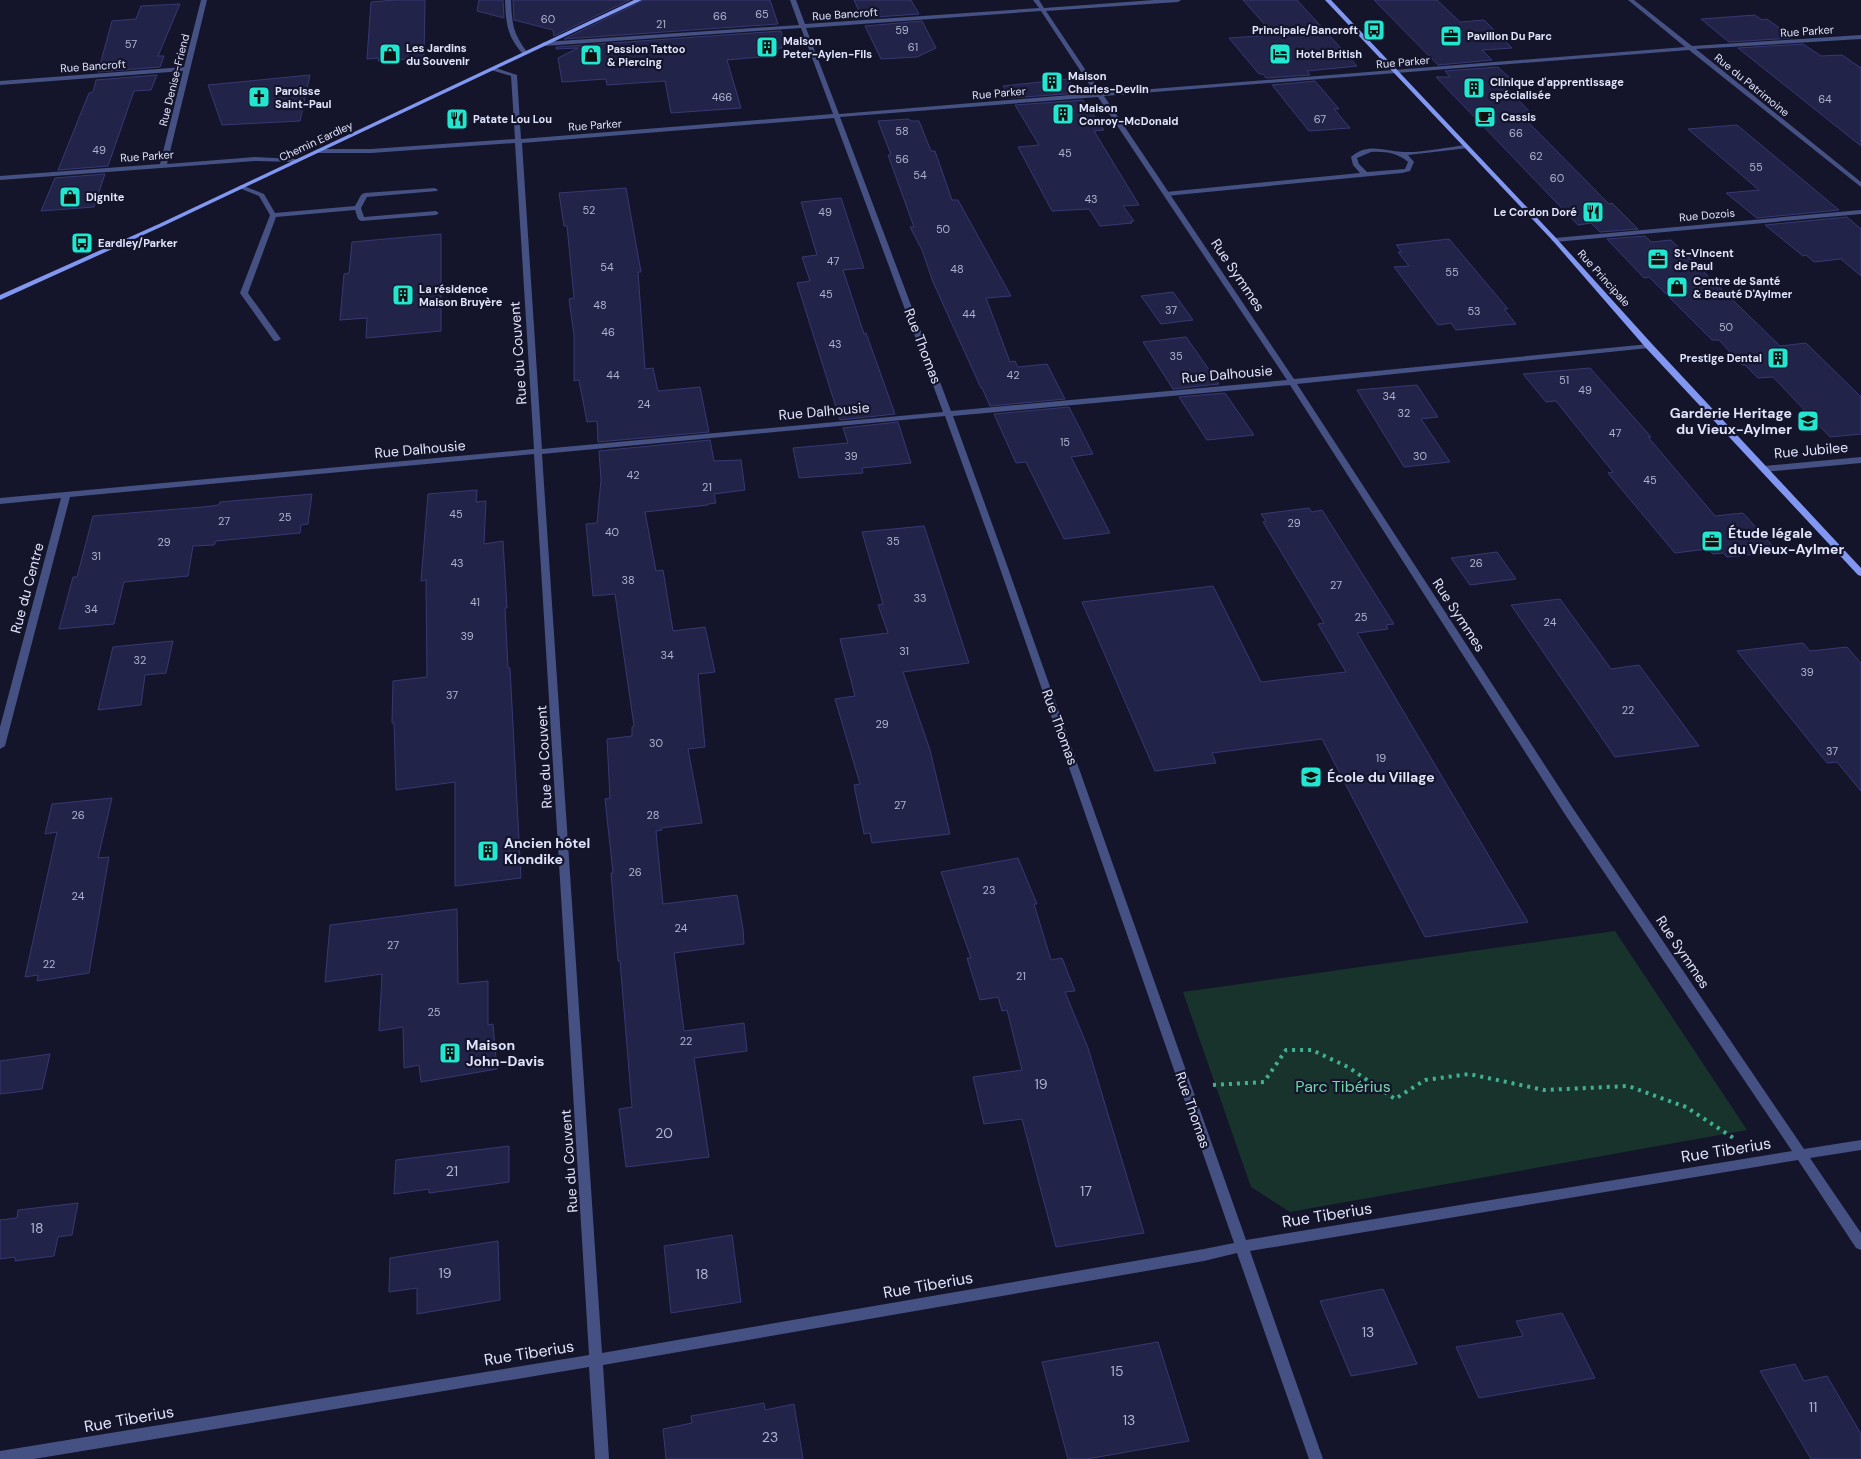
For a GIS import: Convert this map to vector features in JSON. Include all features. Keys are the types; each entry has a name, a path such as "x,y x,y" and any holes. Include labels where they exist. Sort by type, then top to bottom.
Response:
{"street":[{"name":"Rue Denise-Friend","path":"163,165 204,0"},
{"path":"508,0 509,26 514,41 525,53"},
{"name":"Chemin Eardley","path":"0,298 241,188 639,0"},
{"name":"Rue Thomas","path":"792,0 948,414 1316,1459"},
{"name":"Rue Symmes","path":"1036,0 1292,382 1552,786 1803,1155 1861,1244"},
{"name":"Rue Bancroft","path":"544,44 1178,0"},
{"name":"Rue Principale","path":"1328,0 1555,240 1649,346 1861,574"},
{"name":"Rue du Patrimoine","path":"1631,0 1861,185"},
{"name":"Rue Parker","path":"318,151 371,151 518,141 1395,73 1690,48 1861,37"},
{"name":"Rue Bancroft","path":"0,83 187,69"},
{"name":"Rue du Couvent","path":"493,69 514,75 602,1459"},
{"path":"1365,174 1356,165 1354,158 1362,151 1380,149 1403,154 1466,147"},
{"path":"1166,194 1311,182 1365,174 1388,174 1408,170 1411,162 1403,154"},
{"name":"Rue Parker","path":"0,178 255,159 295,161"},
{"path":"241,188 262,195 273,215 244,294 276,339"},
{"path":"435,190 364,195 358,208 361,219 436,213"},
{"path":"273,215 358,208"},
{"name":"Rue Dozois","path":"1555,240 1861,212"},
{"name":"Rue Dalhousie","path":"0,502 1292,382 1649,346"},
{"name":"Rue Jubilee","path":"1764,468 1861,460"},
{"name":"Rue du Centre","path":"0,746 66,495"},
{"name":"Rue Tiberius","path":"0,1458 596,1360 1204,1255 1240,1247 1861,1145"}],"path":[{"path":"1186,1087 1264,1082 1286,1050 1312,1050 1348,1067 1395,1099 1425,1080 1469,1074 1544,1090 1628,1086 1686,1107 1734,1139 1744,1137"}],"green space":[{"name":"Parc Tibérius","path":"1615,931 1747,1130 1290,1212 1251,1187 1183,992"}],"building":[{"path":"425,0 424,58 378,61 379,58 367,59 371,2"},
{"path":"479,0 503,0 504,18 477,11"},
{"path":"513,0 630,0 554,36 553,30 514,20"},
{"path":"644,0 770,0 778,24 564,39"},
{"path":"854,0 911,0 919,14 862,18"},
{"name":"Hotel British","path":"1243,0 1297,0 1357,66 1307,71 1310,75 1266,78 1263,74 1259,74 1229,38 1274,35"},
{"path":"1374,0 1437,0 1460,22 1484,20 1512,48 1482,50 1492,60 1438,65"},
{"path":"180,4 158,56 164,56 160,67 98,72 112,21 136,19 141,6"},
{"path":"1755,15 1762,20 1767,19 1793,38 1729,42 1701,19"},
{"path":"922,21 936,48 917,57 881,59 865,26"},
{"path":"781,31 785,45 781,45 782,48 770,49 772,56 727,60 741,108 671,113 665,81 607,85 606,79 562,82 558,58 578,48 556,49 556,47"},
{"path":"1803,44 1821,56 1842,55 1861,68 1861,146 1738,48"},
{"path":"1498,67 1513,81 1501,82 1532,114 1526,114 1530,118 1525,119 1609,204 1612,203 1638,229 1600,232 1591,223 1578,225 1436,77 1450,77 1445,71"},
{"path":"157,75 151,90 134,91 108,166 58,170 89,93 93,92 96,80"},
{"name":"Paroisse Saint-Paul","path":"310,75 300,121 222,125 208,85"},
{"name":"Maison Charles-Devlin","path":"1068,79 1078,93 1011,98 1003,86"},
{"path":"1315,81 1339,109 1334,109 1350,128 1309,131 1272,85"},
{"path":"1083,100 1104,130 1094,131 1139,205 1123,206 1134,221 1130,222 1132,223 1100,226 1089,209 1052,211 1018,147 1039,145 1015,105"},
{"path":"909,119 911,121 919,121 931,151 935,151 952,200 958,200 1011,296 986,298 1010,362 1015,361 1018,367 1047,364 1065,399 990,406 933,282 922,250 910,227 914,227 878,121"},
{"path":"1737,125 1839,210 1757,218 1726,193 1759,190 1688,129"},
{"name":"Dignite","path":"105,174 94,207 41,211 55,178"},
{"path":"626,188 641,272 638,272 645,369 653,368 658,391 700,387 709,432 598,442 597,421 587,422 579,380 574,381 574,335 569,299 574,298 567,226 564,226 559,193"},
{"path":"841,198 864,268 843,270 864,334 866,333 895,414 840,420 797,283 810,281 802,257 817,255 801,202"},
{"path":"1847,217 1861,229 1861,276 1841,259 1814,262 1806,255 1803,256 1765,225"},
{"name":"La résidence Maison Bruyère","path":"441,234 441,331 366,338 367,318 340,320 344,274 349,273 352,242"},
{"path":"1645,236 1651,242 1671,240 1780,346 1806,343 1861,397 1861,434 1830,437 1773,377 1758,378 1745,365 1742,365 1719,340 1712,340 1649,277 1644,278 1607,239"},
{"path":"1449,239 1508,309 1504,309 1516,324 1456,330 1451,323 1438,325 1394,267 1409,266 1398,252 1402,252 1396,245"},
{"path":"1173,292 1193,320 1161,324 1141,296"},
{"path":"1186,337 1219,384 1173,389 1143,342"},
{"path":"1590,368 1651,437 1648,437 1715,516 1743,513 1778,552 1727,557 1723,553 1713,554 1708,549 1675,553 1608,473 1613,472 1556,401 1546,402 1523,374"},
{"path":"1417,385 1438,417 1421,419 1450,462 1404,467 1357,390"},
{"path":"1225,393 1254,435 1207,440 1179,397"},
{"path":"1069,407 1093,454 1071,457 1110,533 1064,539 1026,462 1016,463 994,414"},
{"path":"898,422 911,463 862,468 863,473 799,478 793,448 848,443 843,428"},
{"path":"710,440 714,461 741,460 745,490 714,494 716,503 708,505 645,512 656,571 663,570 673,631 705,627 715,672 698,674 705,747 688,749 702,823 661,828 662,830 656,831 663,904 737,895 743,929 744,944 674,953 684,1031 744,1023 747,1051 694,1058 709,1157 626,1167 619,1109 632,1107 620,961 618,961 611,873 613,873 605,799 610,798 607,739 632,736 632,727 634,726 615,594 593,596 586,524 597,523 601,480 599,451"},
{"path":"477,490 476,502 486,501 484,544 503,541 508,668 510,668 521,878 455,886 455,782 396,790 394,723 392,723 393,681 427,677 426,580 421,581 428,494"},
{"path":"312,494 308,524 301,525 300,533 216,541 214,545 193,546 188,576 124,582 114,624 59,629 73,577 77,577 93,516 203,507 219,505 220,502"},
{"path":"1309,508 1312,512 1322,510 1394,624 1386,625 1388,629 1357,633 1528,922 1425,937 1322,739 1212,753 1216,763 1155,771 1082,602 1213,586 1261,682 1346,672 1318,624 1324,623 1263,522 1266,521 1261,514"},
{"path":"924,526 969,663 903,672 930,750 950,834 872,843 870,833 864,834 854,785 860,784 835,699 855,696 840,639 888,633 878,605 883,604 862,532"},
{"path":"1497,552 1516,579 1470,585 1451,558"},
{"path":"1560,599 1611,669 1639,665 1699,746 1615,757 1511,605"},
{"path":"173,641 166,673 145,675 141,705 98,710 113,647"},
{"path":"1803,643 1810,651 1847,647 1861,663 1861,791 1837,762 1827,763 1737,651"},
{"path":"112,798 98,858 109,857 89,973 37,981 38,975 25,977 57,832 45,834 52,804"},
{"path":"1018,858 1037,904 1034,904 1051,960 1062,958 1075,991 1065,992 1088,1048 1144,1233 1056,1247 1022,1119 984,1124 973,1077 1022,1070 1007,1010 1002,1011 998,997 980,1000 967,958 971,958 941,872"},
{"path":"457,909 458,984 488,981 488,1025 493,1024 497,1069 421,1082 419,1065 404,1068 403,1027 379,1031 382,974 325,982 330,925"},
{"path":"50,1054 42,1089 0,1094 0,1061"},
{"path":"509,1146 509,1182 429,1193 429,1189 394,1194 396,1160"},
{"path":"78,1203 72,1235 58,1237 54,1256 15,1261 15,1257 0,1259 0,1220 17,1218 18,1210"},
{"path":"732,1235 741,1302 671,1313 664,1246"},
{"path":"498,1241 500,1300 417,1314 417,1288 389,1292 390,1258"},
{"path":"1383,1289 1417,1364 1351,1376 1320,1301"},
{"path":"1562,1313 1595,1378 1479,1398 1456,1347 1523,1336 1516,1321"},
{"path":"1158,1342 1189,1441 1087,1459 1068,1459 1042,1362"},
{"path":"1795,1364 1804,1381 1827,1376 1861,1434 1861,1459 1811,1459 1760,1371"},
{"path":"764,1403 765,1410 794,1404 803,1459 666,1459 663,1429 692,1423 691,1416"}],"place":[{"name":"Principale/Bancroft","path":"1374,30"},
{"name":"Pavillon Du Parc","path":"1451,36"},
{"name":"Maison Peter-Aylen-Fils","path":"767,47"},
{"name":"Les Jardins du Souvenir","path":"390,54"},
{"name":"Hotel British","path":"1280,54"},
{"name":"Passion Tattoo & Piercing","path":"591,55"},
{"name":"Maison Charles-Devlin","path":"1052,82"},
{"name":"Clinique d'apprentissage spécialisée","path":"1474,88"},
{"name":"Paroisse Saint-Paul","path":"259,97"},
{"name":"Maison Conroy-McDonald","path":"1063,114"},
{"name":"Cassis","path":"1485,117"},
{"name":"Patate Lou Lou","path":"457,119"},
{"name":"Dignite","path":"70,197"},
{"name":"Le Cordon Doré","path":"1593,212"},
{"name":"Eardley/Parker","path":"82,243"},
{"name":"St-Vincent de Paul","path":"1658,259"},
{"name":"Centre de Santé & Beauté D'Aylmer","path":"1677,287"},
{"name":"La résidence Maison Bruyère","path":"403,295"},
{"name":"Prestige Dental","path":"1778,358"},
{"name":"Garderie Heritage du Vieux-Aylmer","path":"1808,421"},
{"name":"Étude légale du Vieux-Aylmer","path":"1712,541"},
{"name":"École du Village","path":"1311,777"},
{"name":"Ancien hôtel Klondike","path":"488,851"},
{"name":"Maison John-Davis","path":"450,1053"}]}
